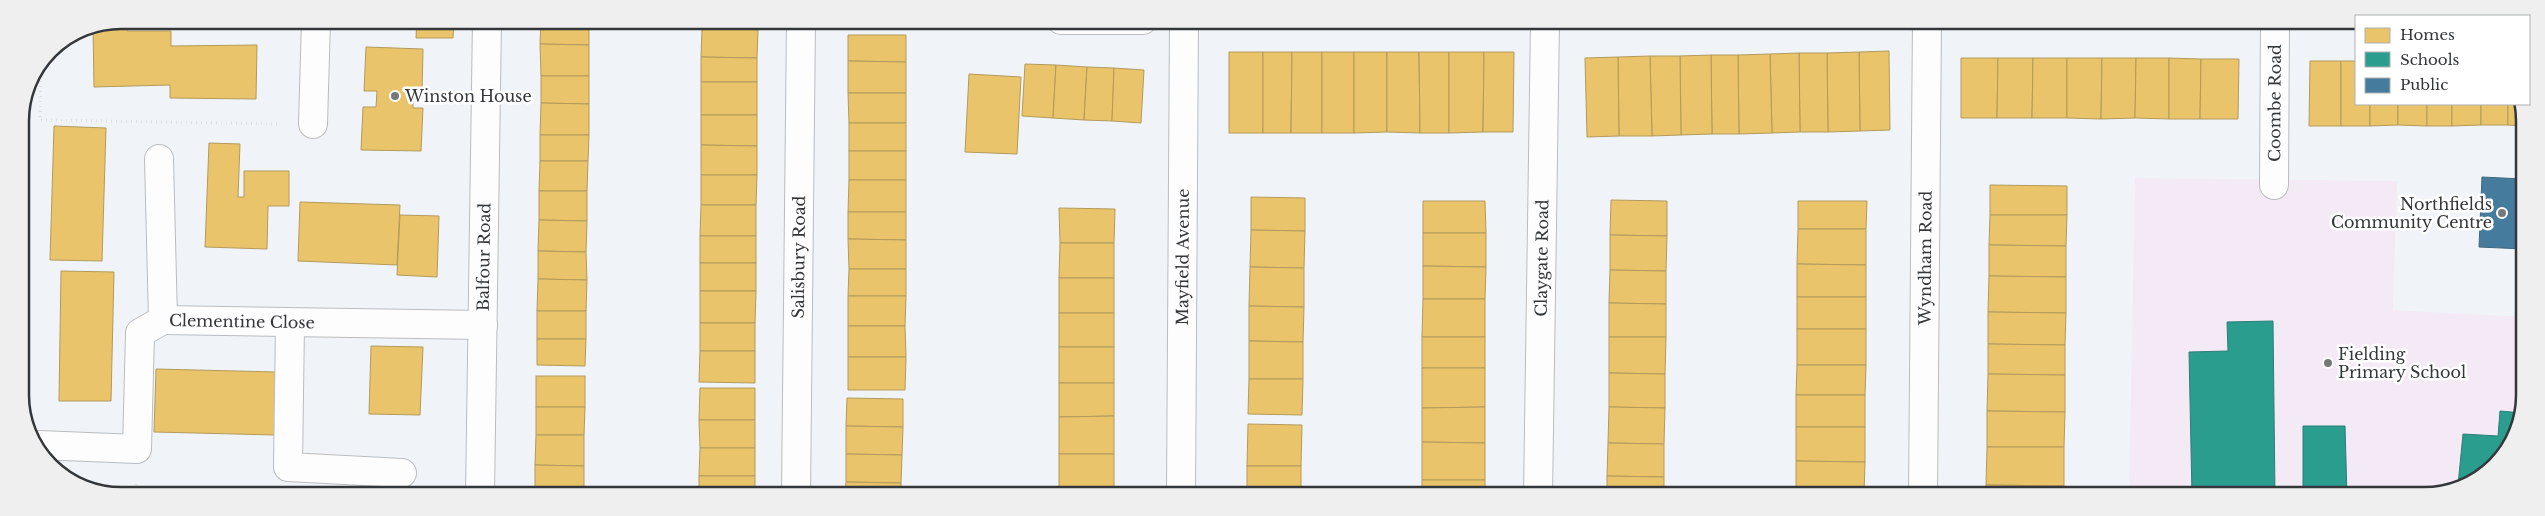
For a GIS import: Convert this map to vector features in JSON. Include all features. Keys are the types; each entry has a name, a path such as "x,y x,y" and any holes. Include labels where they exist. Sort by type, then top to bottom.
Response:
{"street":[{"path":"313,124 316,29"},
{"name":"Balfour Road","path":"480,487 488,29"},
{"name":"Salisbury Road","path":"796,487 801,29"},
{"name":"Mayfield Avenue","path":"1181,487 1184,29"},
{"name":"Claygate Road","path":"1538,487 1545,29"},
{"name":"Wyndham Road","path":"1923,487 1928,29"},
{"name":"Coombe Road","path":"2274,185 2275,29"},
{"name":"Clementine Close","path":"159,159 163,320 483,326"},
{"path":"44,446 137,449 140,333 163,320"},
{"path":"290,323 288,467 402,473"}],"path":[{"path":"41,75 40,120 313,124"}],"shaded area":[{"name":"Fielding Primary School","path":"2135,178 2397,181 2393,310 2516,317 2516,396 2509,431 2497,451 2485,464 2460,480 2431,487 2129,487"}],"building: Homes":[{"path":"120,29 127,29 127,31 171,31 171,46 257,45 256,99 170,98 170,85 94,87 93,33"},
{"path":"416,29 454,29 453,38 416,38"},
{"path":"541,29 589,29 589,45 540,44"},
{"path":"702,29 758,29 757,58 701,57"},
{"path":"848,35 906,35 906,62 848,61"},
{"path":"540,44 589,45 589,76 541,76"},
{"name":"Winston House","path":"366,47 423,49 422,92 413,92 413,108 423,108 421,151 361,150 363,107 376,107 377,91 364,91"},
{"path":"1889,51 1890,130 1860,131 1859,52"},
{"path":"1229,52 1263,52 1263,133 1229,133"},
{"path":"1263,52 1292,52 1291,133 1263,133"},
{"path":"1292,52 1322,52 1322,133 1291,133"},
{"path":"1322,52 1354,52 1354,133 1322,133"},
{"path":"1354,52 1387,52 1387,132 1354,133"},
{"path":"1387,52 1419,52 1420,133 1387,132"},
{"path":"1419,52 1449,52 1449,133 1420,133"},
{"path":"1449,52 1484,52 1483,132 1449,133"},
{"path":"1484,52 1514,52 1513,132 1483,132"},
{"path":"1859,52 1860,131 1828,132 1827,53"},
{"path":"1799,53 1827,53 1828,132 1800,132"},
{"path":"1799,53 1800,132 1772,133 1770,54"},
{"path":"1770,54 1772,133 1739,134 1738,55"},
{"path":"1711,55 1738,55 1739,134 1712,134"},
{"path":"1711,55 1712,134 1681,135 1680,56"},
{"path":"1650,56 1680,56 1681,135 1652,136"},
{"path":"1650,56 1652,136 1619,136 1618,57"},
{"path":"701,57 757,58 757,82 701,82"},
{"path":"1618,57 1619,136 1587,137 1585,58"},
{"path":"1961,58 1998,58 1997,118 1961,118"},
{"path":"1998,58 2033,58 2032,118 1997,118"},
{"path":"2033,58 2067,58 2067,118 2032,118"},
{"path":"2067,58 2102,58 2101,119 2067,118"},
{"path":"2102,58 2136,58 2135,118 2101,119"},
{"path":"2136,58 2169,58 2169,119 2135,118"},
{"path":"2169,58 2201,59 2200,119 2169,119"},
{"path":"2201,59 2239,59 2238,119 2200,119"},
{"path":"848,61 906,62 906,93 848,93"},
{"path":"2310,61 2341,61 2341,126 2309,126"},
{"path":"2341,61 2355,61 2355,105 2370,105 2370,126 2341,126"},
{"path":"1025,64 1056,65 1053,118 1022,116"},
{"path":"1056,65 1087,67 1084,120 1053,118"},
{"path":"1087,67 1114,68 1112,121 1084,120"},
{"path":"1114,68 1144,70 1141,123 1112,121"},
{"path":"969,74 1021,77 1017,154 965,152"},
{"path":"541,76 589,76 589,104 541,103"},
{"path":"701,82 757,82 757,115 701,115"},
{"path":"848,93 906,93 906,123 849,123"},
{"path":"541,103 589,104 589,135 540,135"},
{"path":"2370,105 2398,105 2398,125 2370,126"},
{"path":"2398,105 2427,105 2427,126 2398,125"},
{"path":"2427,105 2452,105 2452,126 2427,126"},
{"path":"2452,105 2481,105 2481,125 2452,126"},
{"path":"2481,105 2508,105 2508,125 2481,125"},
{"path":"2508,105 2514,105 2516,126 2508,125"},
{"path":"701,115 757,115 757,146 701,145"},
{"path":"849,123 906,123 906,151 849,151"},
{"path":"54,126 106,128 102,261 50,260"},
{"path":"540,135 589,135 588,161 540,161"},
{"path":"209,143 240,144 238,197 244,197 244,171 289,171 289,206 268,206 267,249 205,247"},
{"path":"701,145 757,146 757,175 701,175"},
{"path":"849,151 906,151 906,180 849,180"},
{"path":"540,161 588,161 587,191 539,191"},
{"path":"701,175 757,175 756,205 701,205"},
{"path":"849,180 906,180 906,212 848,212"},
{"path":"1990,185 2067,186 2067,215 1990,215"},
{"path":"539,191 587,191 587,221 539,220"},
{"path":"1251,197 1305,198 1305,231 1251,230"},
{"path":"1611,200 1667,201 1667,236 1610,235"},
{"path":"1423,201 1485,201 1486,233 1423,233"},
{"path":"1798,201 1867,201 1866,229 1798,229"},
{"path":"300,202 400,205 397,265 298,261"},
{"path":"701,205 756,205 756,236 700,236"},
{"path":"1059,208 1115,209 1114,243 1060,243"},
{"path":"848,212 906,212 906,240 848,239"},
{"path":"400,215 439,216 437,277 397,275"},
{"path":"1990,215 2067,215 2066,246 1989,245"},
{"path":"539,220 587,221 586,252 538,251"},
{"path":"1798,229 1866,229 1866,265 1797,264"},
{"path":"1251,230 1305,231 1304,268 1250,267"},
{"path":"1423,233 1486,233 1486,267 1423,266"},
{"path":"1610,235 1667,236 1666,271 1610,270"},
{"path":"700,236 756,236 756,263 700,263"},
{"path":"848,239 906,240 906,269 849,269"},
{"path":"1060,243 1114,243 1114,278 1059,278"},
{"path":"1989,245 2066,246 2066,277 1989,276"},
{"path":"538,251 586,252 587,280 538,279"},
{"path":"700,263 756,263 756,291 700,291"},
{"path":"1797,264 1866,265 1866,297 1797,297"},
{"path":"1423,266 1486,267 1485,299 1423,299"},
{"path":"1250,267 1304,268 1304,307 1249,306"},
{"path":"849,269 906,269 906,296 848,296"},
{"path":"1610,270 1666,271 1666,304 1609,303"},
{"path":"61,271 114,272 111,401 59,401"},
{"path":"1989,276 2066,277 2066,313 1988,312"},
{"path":"1059,278 1114,278 1114,313 1059,313"},
{"path":"538,279 587,280 586,311 537,311"},
{"path":"700,291 756,291 755,323 700,323"},
{"path":"848,296 906,296 905,326 848,326"},
{"path":"1797,297 1866,297 1866,329 1797,329"},
{"path":"1423,299 1485,299 1485,337 1422,337"},
{"path":"1609,303 1666,304 1666,337 1609,337"},
{"path":"1249,306 1304,307 1303,342 1249,341"},
{"path":"537,311 586,311 586,339 537,339"},
{"path":"1988,312 2066,313 2065,345 1988,344"},
{"path":"1059,313 1114,313 1114,347 1059,347"},
{"path":"700,323 755,323 755,351 700,351"},
{"path":"848,326 905,326 906,357 848,357"},
{"path":"1797,329 1866,329 1866,365 1797,365"},
{"path":"1422,337 1485,337 1485,368 1422,368"},
{"path":"1609,337 1666,337 1665,374 1609,373"},
{"path":"537,339 586,339 585,366 537,365"},
{"path":"1249,341 1303,342 1303,379 1249,379"},
{"path":"1988,344 2065,345 2065,375 1988,374"},
{"path":"371,346 423,347 420,415 369,414"},
{"path":"1059,347 1114,347 1114,383 1059,383"},
{"path":"700,351 755,351 755,383 699,382"},
{"path":"848,357 906,357 905,390 848,390"},
{"path":"1797,365 1866,365 1865,395 1796,395"},
{"path":"1422,368 1485,368 1485,407 1422,408"},
{"path":"156,369 277,372 275,435 154,432"},
{"path":"1609,373 1665,374 1665,408 1609,407"},
{"path":"1988,374 2065,375 2065,412 1987,411"},
{"path":"536,376 585,376 585,407 536,407"},
{"path":"1249,379 1303,379 1302,415 1248,414"},
{"path":"1059,383 1114,383 1114,416 1059,417"},
{"path":"700,388 755,388 755,420 699,420"},
{"path":"1796,395 1865,395 1865,427 1796,427"},
{"path":"847,398 903,399 903,427 846,426"},
{"path":"536,407 585,407 584,435 536,435"},
{"path":"1485,407 1485,443 1422,442 1422,408"},
{"path":"1609,407 1665,408 1664,444 1608,443"},
{"path":"1987,411 2065,412 2064,447 1987,447"},
{"path":"1114,416 1114,454 1059,454 1059,417"},
{"path":"699,420 755,420 755,448 700,448"},
{"path":"1248,424 1302,425 1301,466 1247,466"},
{"path":"846,426 903,427 902,455 846,454"},
{"path":"1796,427 1865,427 1865,462 1796,461"},
{"path":"536,435 584,435 584,466 535,465"},
{"path":"1422,442 1485,443 1485,480 1422,480"},
{"path":"1608,443 1664,444 1664,477 1607,476"},
{"path":"1987,447 2064,447 2064,486 1986,485"},
{"path":"700,448 755,448 755,476 699,476"},
{"path":"846,454 902,455 901,483 846,482"},
{"path":"1059,454 1114,454 1114,487 1059,487"},
{"path":"1796,461 1865,462 1864,487 1796,487"},
{"path":"535,465 584,466 584,487 535,487"},
{"path":"1247,466 1301,466 1301,487 1247,487"},
{"path":"699,476 755,476 755,487 699,487"},
{"path":"1607,476 1664,477 1664,487 1607,487"},
{"path":"1422,480 1485,480 1485,487 1422,487"},
{"path":"846,482 901,483 901,487 846,487"},
{"path":"1986,485 2064,486 2064,487 1986,487"}],"building: Schools":[{"path":"2273,321 2275,487 2192,487 2189,352 2228,351 2227,322"},
{"path":"2500,411 2514,412 2509,431 2493,456 2475,472 2458,481 2463,434 2498,436"},
{"path":"2303,426 2345,426 2347,487 2303,487"}],"building: Public":[{"name":"Northfields Community Centre","path":"2482,177 2516,179 2516,249 2479,247"}],"place":[{"name":"Winston House","path":"395,96"},
{"name":"Northfields Community Centre","path":"2502,213"},
{"name":"Fielding Primary School","path":"2328,363"}]}
